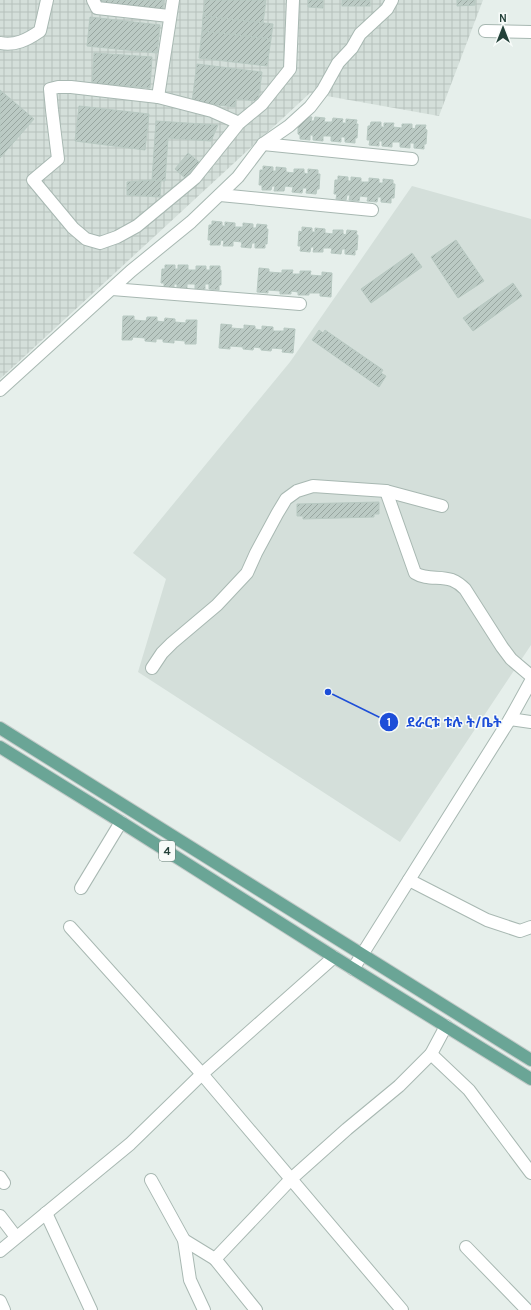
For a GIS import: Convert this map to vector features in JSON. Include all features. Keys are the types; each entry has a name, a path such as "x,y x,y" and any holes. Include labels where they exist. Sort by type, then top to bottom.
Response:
{"main road":[{"path":"0,728 531,1060"},
{"name":"4","path":"0,747 531,1079"}],"street":[{"path":"0,44 17,43 29,39 40,32 47,0"},
{"path":"93,0 97,8 169,16"},
{"path":"158,97 172,0"},
{"path":"239,123 212,111 158,97 71,87 50,88 58,159 33,180 73,228 86,239 100,243 117,237 137,226 195,178 239,123 262,104 290,69 293,0"},
{"path":"0,390 112,289 191,222 238,177 263,144 289,126 310,107 323,90 338,63 352,48 360,34 387,9 392,0"},
{"path":"486,30 531,32"},
{"path":"263,144 412,160"},
{"path":"220,195 372,210"},
{"path":"112,289 300,304"},
{"path":"152,668 162,652 217,605 247,573 277,514 286,500 297,491 313,486 386,491 442,506"},
{"path":"386,491 415,573 421,577 450,579 457,582 465,589 511,659 531,676"},
{"path":"353,969 361,954 510,719 531,681"},
{"path":"510,719 531,722"},
{"path":"81,888 121,822"},
{"path":"408,880 487,920 525,929 531,937"},
{"path":"70,927 202,1074 400,1309"},
{"path":"0,1251 130,1144 202,1074 334,957"},
{"path":"215,1259 291,1179 347,1129 399,1086 431,1054 446,1026"},
{"path":"431,1054 469,1090 531,1173"},
{"path":"151,1180 184,1240 190,1280 204,1310"},
{"path":"46,1213 91,1310"},
{"path":"0,1216 16,1237"},
{"path":"184,1240 215,1259 256,1310"},
{"path":"466,1247 527,1310"},
{"path":"0,1301 4,1310"}],"shaded area":[{"path":"0,0 483,0 439,116 310,93 0,379"},
{"path":"412,186 531,219 531,645 400,842 138,672 166,579 133,553 290,362"}],"building":[{"path":"101,0 164,0 162,11 100,3"},
{"path":"205,0 266,0 263,23 203,16"},
{"path":"308,0 323,0 323,8 308,7"},
{"path":"342,0 370,0 370,6 342,6"},
{"path":"457,0 475,0 475,5 457,6"},
{"path":"203,16 273,24 271,39 202,31"},
{"path":"90,17 160,25 157,53 87,46"},
{"path":"202,31 271,39 267,66 199,58"},
{"path":"94,53 152,57 150,88 102,84 92,86"},
{"path":"197,64 262,72 258,101 236,99 235,107 192,102"},
{"path":"0,90 34,119 0,158"},
{"path":"79,106 149,114 145,150 75,141"},
{"path":"302,116 312,117 311,121 314,121 315,117 325,118 324,122 332,122 333,118 343,119 342,123 346,123 346,119 357,120 357,138 355,138 355,143 345,142 345,137 341,137 341,142 331,141 331,136 323,136 323,141 313,140 313,135 310,135 310,140 300,139 300,135 298,134 298,120"},
{"path":"156,121 218,125 211,141 168,138 165,181 152,180"},
{"path":"371,122 381,122 381,127 384,127 384,123 394,123 393,127 402,128 402,124 412,124 412,128 415,129 416,125 426,125 426,144 424,144 424,149 414,148 414,143 410,143 410,148 400,147 400,142 392,142 392,147 382,146 382,141 379,141 379,146 369,145 370,140 367,140 368,126 370,126"},
{"path":"188,153 199,162 185,178 175,169"},
{"path":"263,166 273,167 273,171 276,171 276,167 286,168 286,172 294,173 294,169 304,169 304,173 308,174 308,169 318,170 318,174 320,174 319,189 317,189 316,194 306,193 307,188 303,188 302,193 292,192 293,187 285,186 284,191 274,191 275,186 272,186 271,190 262,190 262,185 259,185 260,170 263,170"},
{"path":"338,176 348,177 348,181 351,181 351,177 361,178 361,182 369,182 369,178 379,179 379,183 383,183 383,179 393,180 393,184 395,184 394,198 391,198 391,203 381,202 381,197 378,197 377,202 367,201 368,197 360,196 359,201 349,200 350,195 347,195 346,200 336,199 337,194 334,194 335,180 338,180"},
{"path":"152,180 161,181 160,197 127,195 127,182"},
{"path":"212,221 222,222 222,226 225,226 225,222 235,223 235,227 243,227 243,223 253,224 253,228 256,228 257,224 267,225 267,244 265,244 265,248 255,248 255,243 252,243 251,248 241,247 242,242 233,241 233,246 223,246 224,241 221,240 220,245 210,245 211,240 208,240 209,225 212,225"},
{"path":"302,227 312,228 312,232 315,232 315,228 325,229 325,233 333,234 333,230 343,230 343,234 346,235 347,230 357,231 357,250 355,250 355,255 345,254 345,249 342,249 341,254 331,253 332,248 323,248 323,252 313,252 314,247 311,247 310,252 300,251 301,246 298,246 299,231 302,232"},
{"path":"456,240 484,281 458,298 431,257"},
{"path":"412,253 422,267 371,303 361,289"},
{"path":"165,265 175,265 175,269 178,269 178,265 188,265 188,270 196,270 196,266 206,266 206,270 210,270 210,266 220,266 221,285 219,285 219,290 209,289 209,284 205,284 205,289 195,289 195,284 187,284 187,289 177,289 177,284 174,284 174,289 164,288 164,283 161,283 162,269 165,269"},
{"path":"259,268 269,269 269,272 282,273 282,270 293,270 292,274 300,274 300,271 311,271 310,275 322,276 322,272 332,273 331,297 320,296 320,293 298,295 298,292 291,291 291,294 280,294 280,291 268,290 268,293 257,292"},
{"path":"513,283 522,296 473,331 463,318"},
{"path":"123,316 134,316 134,320 146,321 147,317 157,317 157,321 164,322 165,318 175,319 175,322 186,323 186,320 197,320 196,344 185,344 185,341 174,340 174,343 163,342 163,339 156,339 156,342 145,341 145,338 133,337 132,340 122,340"},
{"path":"221,324 232,325 231,328 244,329 244,325 255,326 255,329 262,330 262,326 273,327 273,331 284,331 284,328 295,329 293,353 282,352 283,349 272,348 271,351 261,350 261,348 254,347 253,350 243,349 243,347 230,346 230,349 219,348"},
{"path":"319,330 323,333 325,330 383,370 381,373 386,376 379,387 312,340"},
{"path":"379,502 379,514 374,514 374,517 303,519 303,516 297,516 297,504"}],"place":[{"name":"ደራርቱ ቱሉ ት/ቤት","path":"328,692"}]}
